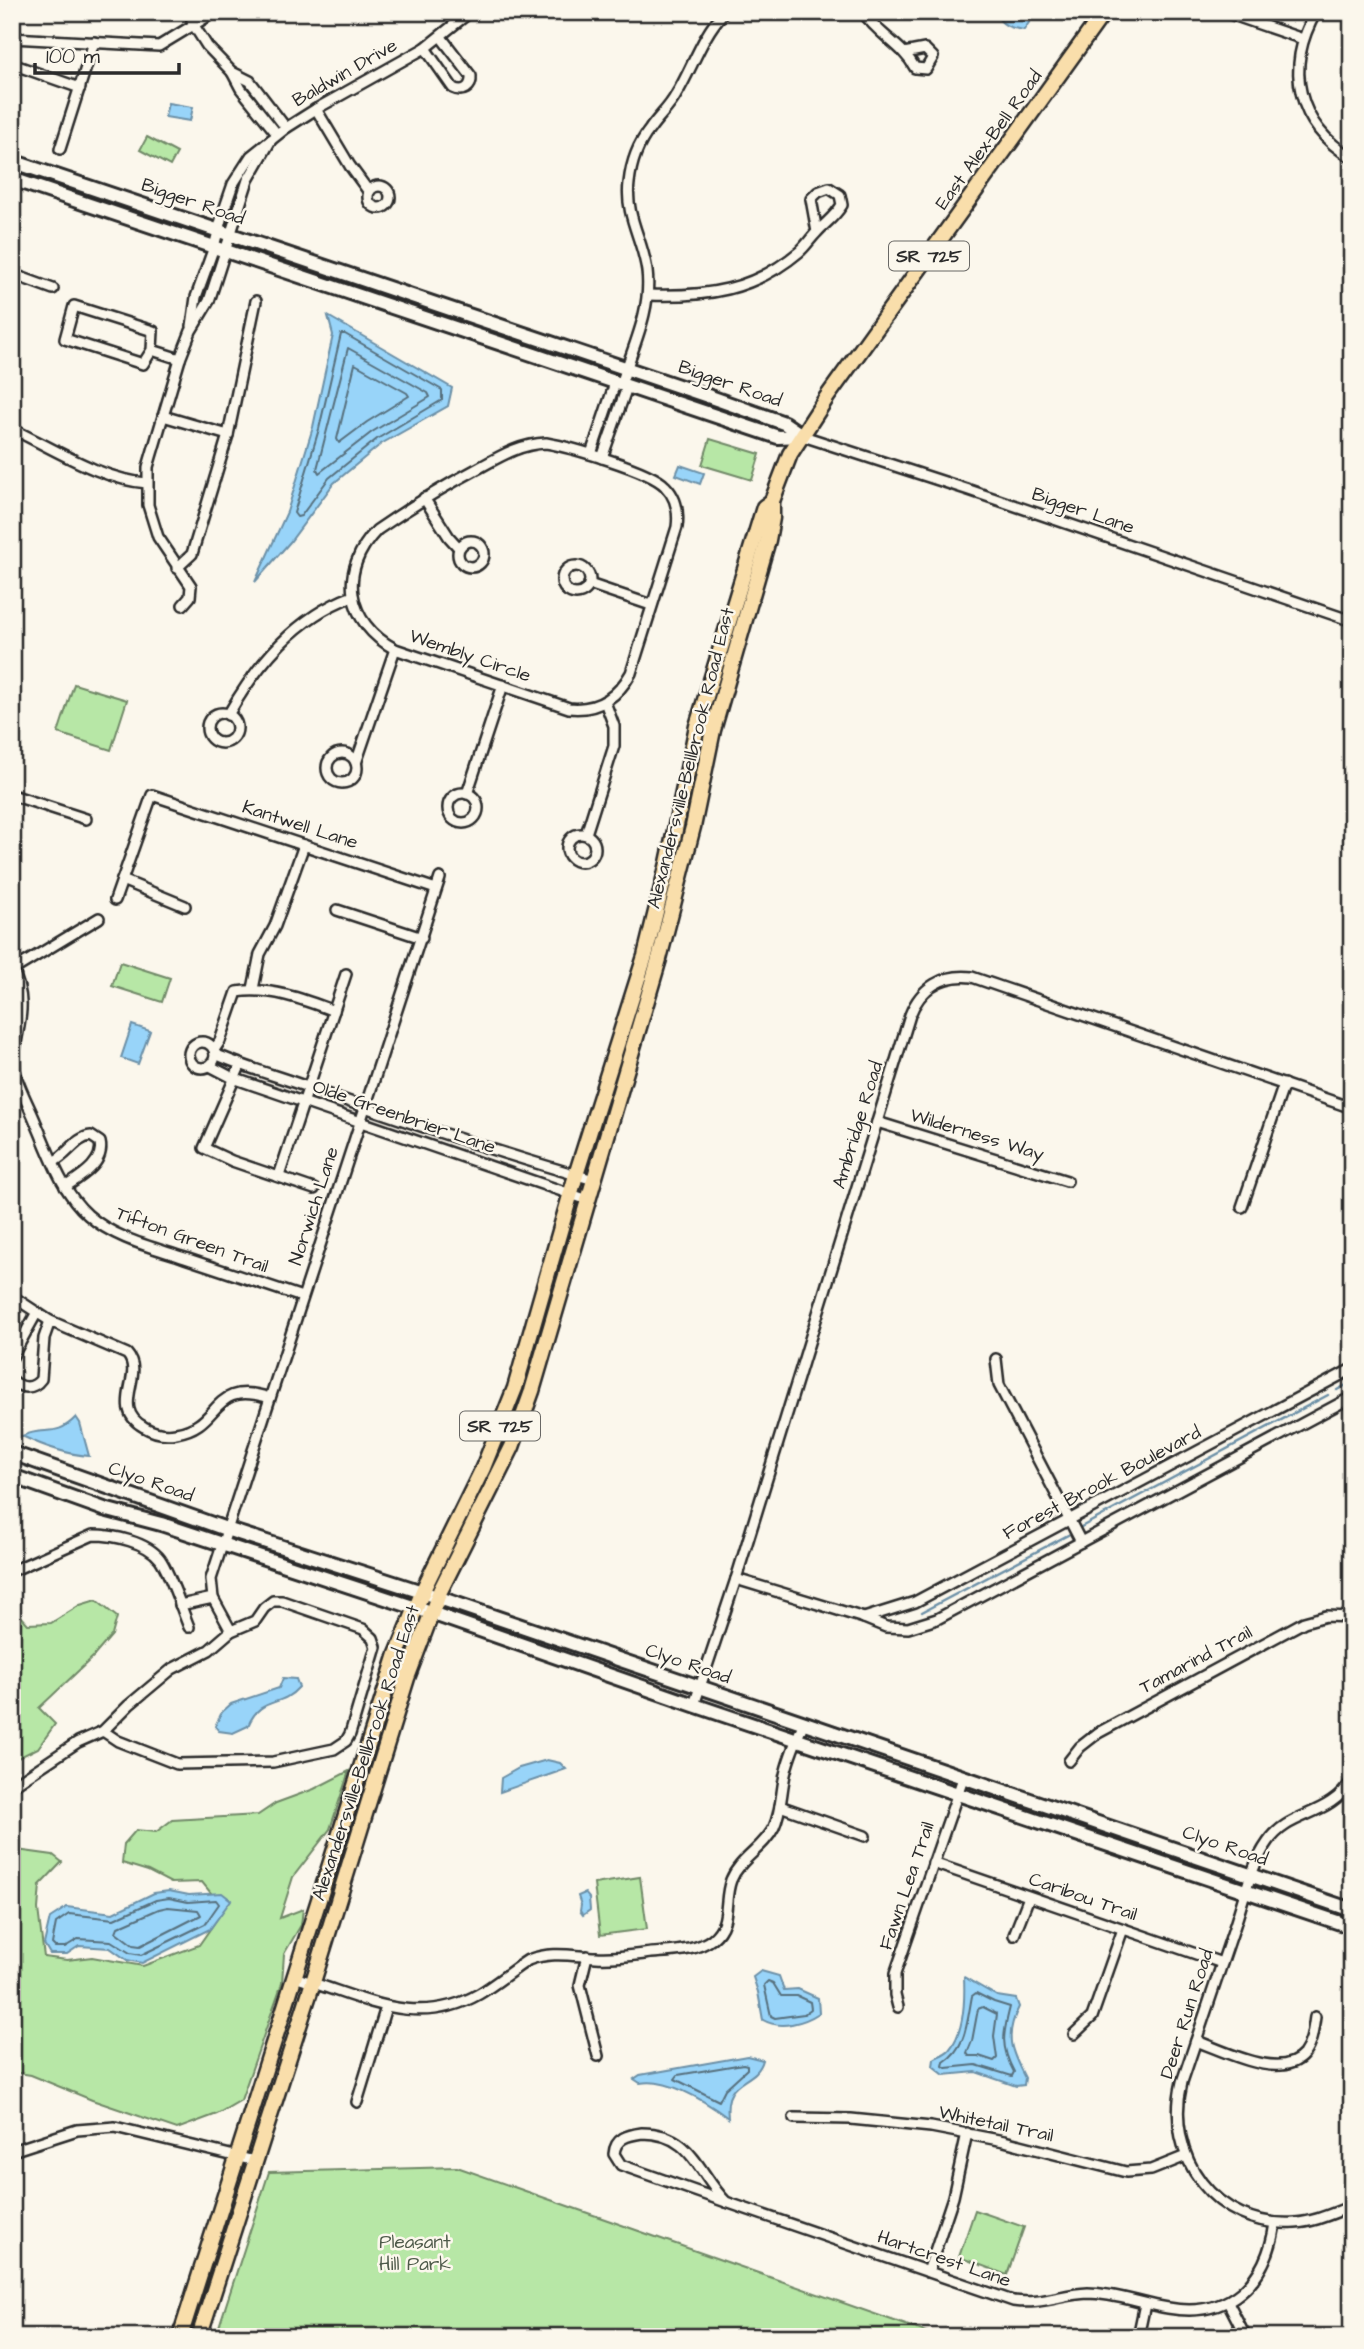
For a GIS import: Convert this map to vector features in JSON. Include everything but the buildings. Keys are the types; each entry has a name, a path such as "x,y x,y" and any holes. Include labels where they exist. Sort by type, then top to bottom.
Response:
{"main road":[{"name":"East Alex-Bell Road","path":"772,501 790,454 842,374 1104,12"},
{"name":"Alexandersville-Bellbrook Road East","path":"200,2333 407,1678 437,1597 512,1447 524,1416 594,1181 652,957 687,774 711,674 764,507 772,501"},
{"name":"Alexandersville-Bellbrook Road East","path":"182,2330 389,1677 416,1608 483,1468 515,1388 576,1175 652,957 692,827 724,688 768,540 772,501"},
{"path":"687,774 702,779"},
{"path":"346,1810 364,1816"},
{"path":"182,2330 200,2333"}],"street":[{"path":"190,12 193,24 207,46 232,72 274,137"},
{"path":"12,38 159,46 215,12"},
{"name":"Baldwin Drive","path":"183,605 190,597 191,586 160,540 148,505 147,483 153,446 191,331 196,298 220,249 248,180 274,137 316,109 425,48 470,12"},
{"path":"602,458 621,385 646,311 648,295 644,255 630,215 628,196 632,166 644,138 677,95 696,52 724,12"},
{"path":"863,12 880,34 904,53"},
{"path":"1224,12 1303,39"},
{"path":"1316,12 1303,39 1298,62 1301,95 1319,132 1352,158"},
{"path":"425,48 453,89 467,89 471,76 441,37"},
{"path":"60,149 94,42"},
{"path":"12,64 80,88"},
{"path":"232,72 250,81 286,128"},
{"path":"316,109 369,192"},
{"name":"Bigger Road","path":"12,161 784,423 803,436"},
{"name":"Bigger Road","path":"12,179 778,437 803,436"},
{"path":"648,295 704,295 743,285 779,267 833,219 842,205 839,195 829,188 818,192 811,199 817,232"},
{"path":"12,274 52,289"},
{"path":"177,568 192,554 228,435 256,301"},
{"path":"74,306 153,331 152,350 143,364 65,339 74,306"},
{"path":"152,350 180,359"},
{"path":"591,454 621,385"},
{"path":"163,416 228,435"},
{"path":"12,429 110,476 147,483"},
{"name":"Bigger Lane","path":"803,436 1352,621"},
{"path":"228,715 257,669 284,639 324,609 353,596 354,570 362,548 377,530 424,498 522,446 546,443 591,454 661,482 673,495 677,506 677,527 631,673 617,693 605,702 614,726 614,746 586,834"},
{"path":"424,498 458,548"},
{"path":"589,584 651,605"},
{"name":"Wembly Circle","path":"353,596 357,610 371,632 396,649 569,708 588,708 605,702"},
{"path":"356,763 396,649"},
{"path":"467,794 503,685"},
{"path":"12,795 86,819"},
{"name":"Kantwell Lane","path":"122,880 152,795 436,889"},
{"path":"253,989 260,954 275,926 304,845"},
{"name":"Norwich Lane","path":"213,1598 211,1578 226,1529 440,878"},
{"path":"115,900 122,880 185,906"},
{"path":"337,910 422,938"},
{"path":"13,969 99,918"},
{"name":"Tifton Green Trail","path":"13,969 19,983 23,1007 15,1058 17,1079 65,1187 89,1216 119,1235 302,1297"},
{"path":"279,1176 346,974"},
{"name":"Ambridge Road","path":"694,1705 736,1579 914,1005 934,983 953,976 972,976 1352,1108"},
{"path":"210,1066 234,994 237,992 253,989 284,995 334,1011"},
{"name":"Olde Greenbrier Lane","path":"588,1200 233,1078 210,1066 197,1068 190,1063 188,1054 192,1046 200,1042 208,1044 215,1052 240,1066 309,1087 365,1109 594,1181"},
{"path":"240,1066 204,1149 314,1189"},
{"path":"1242,1207 1284,1084"},
{"name":"Wilderness Way","path":"877,1122 1067,1181"},
{"path":"53,1162 66,1154 82,1138 91,1136 100,1142 101,1152 97,1160 65,1187"},
{"path":"12,1296 36,1314 127,1354 134,1368 128,1393 130,1412 140,1425 156,1433 177,1433 196,1426 229,1396 236,1393 252,1392 270,1398"},
{"path":"12,1357 36,1314"},
{"path":"12,1380 26,1387 33,1386 41,1379 44,1338 50,1321"},
{"path":"996,1359 999,1385 1081,1542"},
{"name":"Forest Brook Boulevard","path":"864,1618 915,1602 1352,1369"},
{"path":"736,1579 876,1624 892,1628 920,1626 1352,1397"},
{"name":"Clyo Road","path":"14,1458 437,1597 1352,1910"},
{"name":"Clyo Road","path":"12,1476 104,1509 161,1524 431,1613 1245,1893 1352,1927"},
{"path":"15,1567 93,1535 106,1535 144,1547 161,1560 189,1627"},
{"path":"180,1605 213,1598 232,1631"},
{"path":"12,1786 78,1742 103,1731 172,1669 208,1650 232,1631 255,1621 273,1601 282,1601 363,1629 373,1638 376,1647 350,1734 346,1741 334,1749 273,1762 177,1764 118,1741 103,1731"},
{"name":"Tamarind Trail","path":"1069,1761 1080,1747 1098,1733 1304,1622 1326,1616 1352,1616"},
{"path":"293,1977 386,2007 416,2011 446,2007 478,1995 528,1960 537,1957 561,1954 618,1957 689,1948 707,1943 714,1938 727,1915 732,1877 738,1867 771,1833 780,1806 788,1761 803,1724"},
{"name":"Fawn Lea Trail","path":"898,2007 895,1974 962,1778"},
{"name":"Deer Run Road","path":"1352,1780 1329,1806 1290,1822 1266,1844 1245,1893 1182,2082 1177,2105 1180,2138 1186,2157 1201,2183 1226,2205 1244,2215 1275,2223 1311,2221 1352,2206"},
{"path":"780,1806 865,1836"},
{"name":"Caribou Trail","path":"933,1863 1222,1963"},
{"path":"1014,1935 1029,1897"},
{"path":"1074,2034 1092,2017 1123,1929"},
{"path":"587,1956 580,1985 598,2056"},
{"path":"357,2102 386,2007"},
{"path":"1196,2041 1264,2065 1284,2066 1304,2054 1312,2037 1315,2017"},
{"name":"Whitetail Trail","path":"794,2119 889,2122 967,2133 1126,2172 1151,2170 1186,2157"},
{"path":"12,2151 77,2130 115,2127 254,2161"},
{"name":"Hartcrest Lane","path":"726,2202 688,2150 674,2139 642,2133 620,2139 616,2144 614,2154 621,2165 726,2202 928,2272 1024,2302 1044,2302 1087,2293 1185,2310 1197,2310 1228,2302 1259,2273 1272,2245 1275,2223"},
{"path":"928,2272 953,2197 967,2133"},
{"path":"1228,2302 1246,2337"},
{"path":"1138,2337 1145,2304"}],"green space":[{"path":"147,137 177,153 170,166 140,150"},
{"path":"710,439 760,454 752,480 702,465"},
{"path":"74,684 127,700 111,750 58,733"},
{"path":"120,962 170,978 162,1002 112,986"},
{"path":"96,1600 117,1617 112,1635 93,1657 39,1708 55,1724 38,1748 12,1761 12,1606 28,1624 51,1623 80,1605"},
{"path":"349,1771 330,1829 293,1877 280,1918 303,1909 301,1925 284,1954 282,1983 241,2100 217,2114 177,2129 92,2100 31,2075 12,2072 12,1843 17,1850 53,1855 62,1862 40,1885 38,1909 44,1957 67,1960 92,1957 143,1966 199,1945 224,1909 202,1882 171,1883 148,1871 122,1863 124,1844 136,1830 156,1832 172,1820 258,1815 276,1803 314,1789"},
{"path":"640,1877 647,1929 600,1935 594,1884"},
{"name":"Pleasant Hill Park","path":"457,2167 940,2337 216,2336 269,2172"},
{"path":"975,2210 1024,2227 1007,2275 959,2257"}],"water":[{"path":"995,12 1036,12 1024,30 1006,26"},
{"path":"168,103 193,107 190,121 165,117"},
{"path":"328,316 452,388 448,406 381,444 334,483 290,542 255,582 287,512 313,427 333,335"},
{"path":"680,465 704,473 700,484 676,475"},
{"path":"132,1025 150,1031 138,1064 121,1058"},
{"path":"76,1417 89,1456 55,1449 22,1436 62,1428"},
{"path":"283,1678 296,1679 299,1687 292,1694 259,1710 248,1726 233,1733 219,1731 215,1726 222,1712 231,1704 279,1688"},
{"path":"547,1760 560,1763 566,1769 500,1792 501,1778 519,1768"},
{"path":"169,1891 189,1895 222,1893 231,1900 210,1929 142,1963 127,1960 110,1948 79,1946 67,1954 50,1954 44,1944 50,1918 67,1907 113,1913 154,1893"},
{"path":"585,1893 589,1898 590,1910 583,1915 578,1896"},
{"path":"761,1971 779,1976 784,1990 798,1989 818,1998 819,2013 806,2020 784,2025 763,2020 753,1977"},
{"path":"964,1977 997,1996 1016,1999 1019,2007 1014,2017 1011,2043 1025,2078 1024,2085 1016,2086 976,2072 944,2075 933,2066 934,2059 949,2050 958,2035 964,2005"},
{"path":"747,2056 763,2060 754,2074 730,2095 728,2118 675,2087 651,2082 640,2083 634,2079 640,2075"}],"waterway":[{"path":"1337,1390 1352,1382"},
{"path":"1081,1527 1328,1395"},
{"path":"922,1612 1068,1535"}]}
